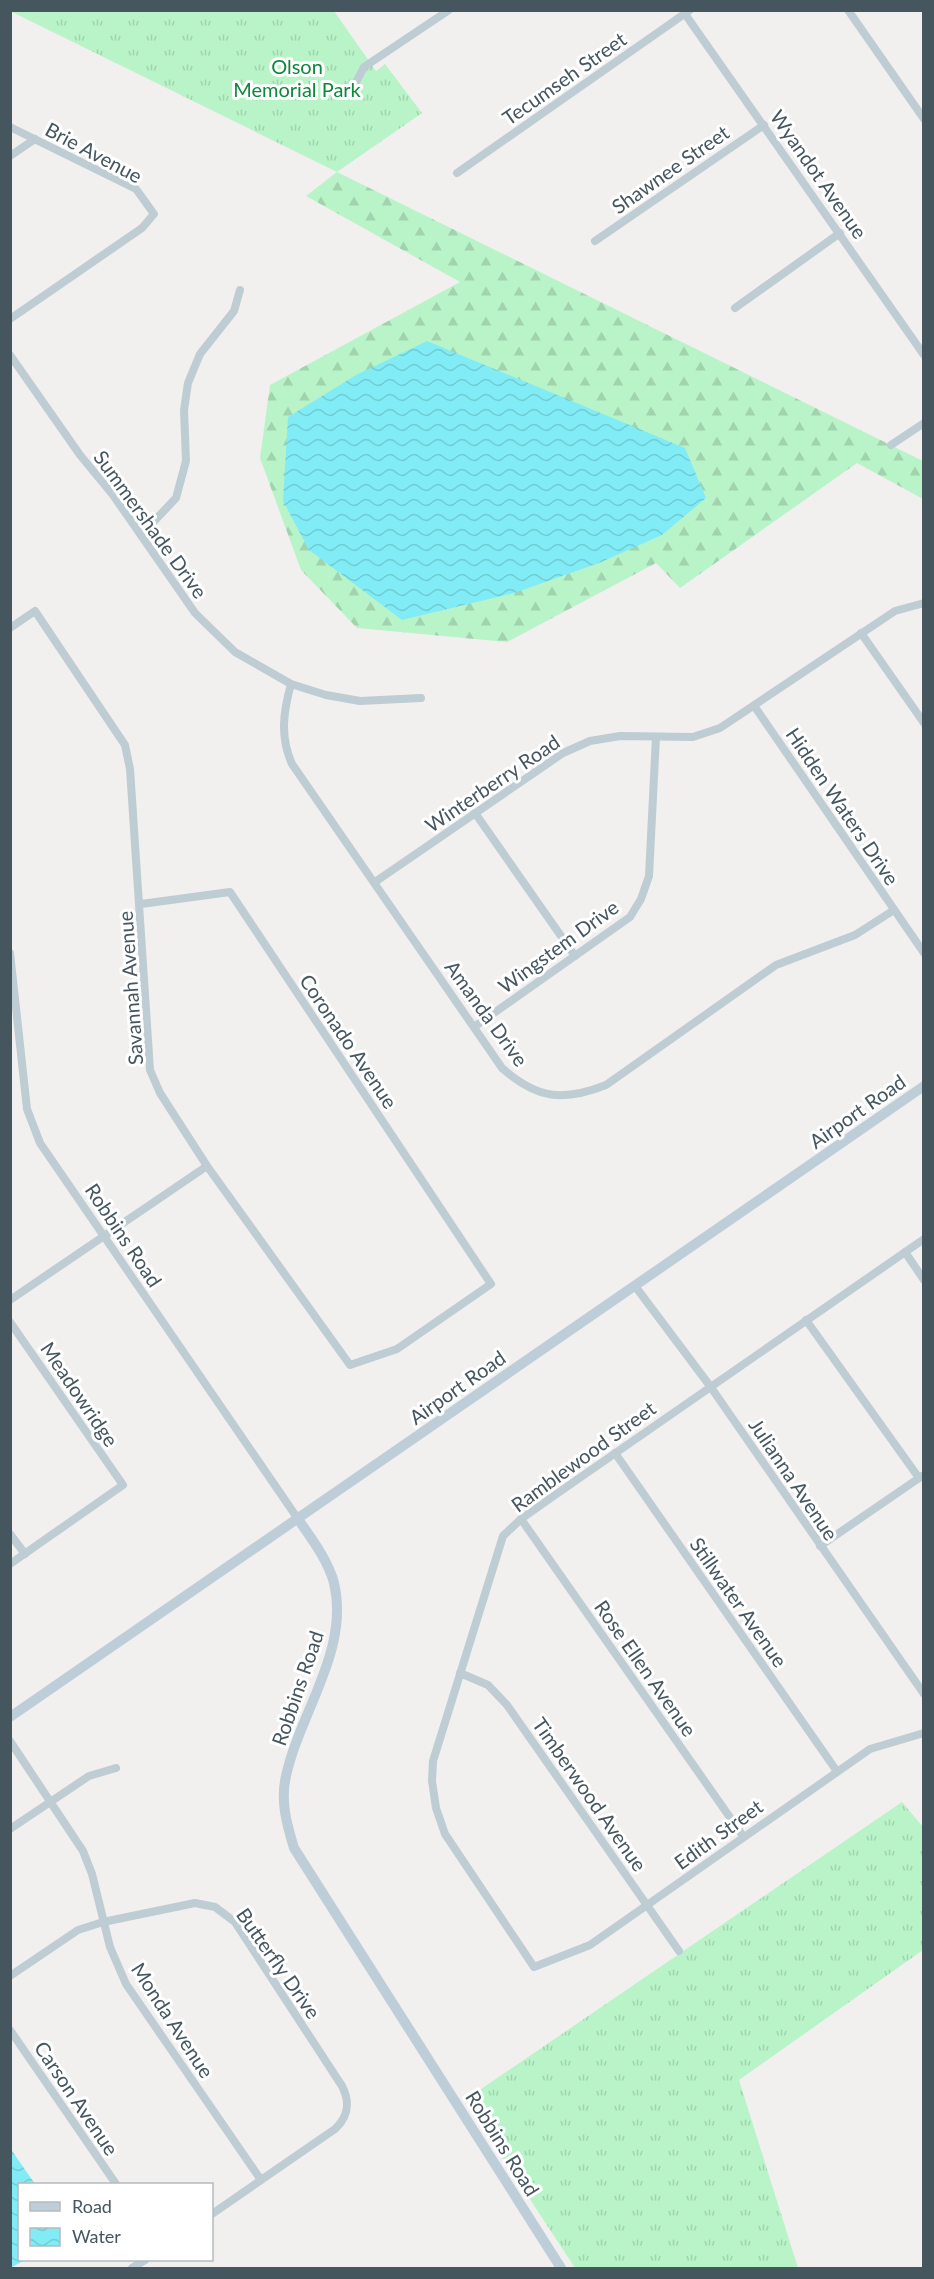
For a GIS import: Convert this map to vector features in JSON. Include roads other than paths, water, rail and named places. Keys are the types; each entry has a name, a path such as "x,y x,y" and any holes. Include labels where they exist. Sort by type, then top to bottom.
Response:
{"main road":[{"name":"Airport Road","path":"10,1717 924,1086"},
{"name":"Robbins Road","path":"298,1519 316,1544 333,1580 338,1608 336,1635 285,1777 284,1812 294,1848 561,2268"}],"street":[{"path":"353,88 364,67 448,10"},
{"path":"848,10 924,119"},
{"name":"Wyandot Avenue","path":"688,12 924,355"},
{"name":"Tecumseh Street","path":"457,172 688,12"},
{"name":"Shawnee Street","path":"595,241 764,125"},
{"name":"Brie Avenue","path":"10,127 135,189 154,214 141,228 10,319"},
{"path":"10,156 35,139"},
{"path":"735,308 840,232"},
{"path":"141,535 176,498 186,460 184,410 188,383 200,354 234,311 240,290"},
{"name":"Summershade Drive","path":"10,355 80,455 114,495 195,613 218,638 260,669 291,684 326,695 360,701 421,698"},
{"path":"891,445 924,423"},
{"name":"Winterberry Road","path":"375,882 563,753 590,741 620,736 693,736 711,731 755,707 895,610 924,603"},
{"name":"Savannah Avenue","path":"10,628 35,611 125,745 130,770 141,904 150,1070 160,1093 207,1166 350,1365"},
{"path":"861,633 924,723"},
{"name":"Amanda Drive","path":"291,684 284,712 283,737 285,750 292,764 502,1068 520,1084 540,1093 560,1096 582,1095 606,1085 776,965 855,935 894,910"},
{"name":"Hidden Waters Drive","path":"755,707 924,953"},
{"name":"Wingstem Drive","path":"474,1027 630,917 641,899 648,876 656,737"},
{"path":"475,813 575,956"},
{"name":"Coronado Avenue","path":"141,904 230,892 491,1284 397,1348 350,1365"},
{"name":"Robbins Road","path":"10,953 27,1109 40,1143 298,1519"},
{"path":"10,1300 102,1235 207,1166"},
{"name":"Ramblewood Street","path":"534,1967 445,1834 436,1808 433,1761 503,1536 521,1519 924,1239"},
{"path":"904,1252 924,1280"},
{"name":"Julianna Avenue","path":"635,1286 710,1386 924,1694"},
{"path":"807,1320 921,1476 820,1546"},
{"name":"Meadowridge","path":"10,1322 123,1485 24,1554"},
{"name":"Stillwater Avenue","path":"615,1453 836,1770"},
{"name":"Rose Ellen Avenue","path":"521,1519 743,1836"},
{"path":"10,1534 24,1554 10,1564"},
{"name":"Timberwood Avenue","path":"460,1672 488,1685 507,1705 679,1951"},
{"name":"Edith Street","path":"534,1967 590,1944 836,1770 870,1749 924,1733"},
{"name":"Monda Avenue","path":"10,1742 75,1836 88,1863 112,1954 126,1984 261,2180"},
{"path":"10,1829 89,1776 116,1768"},
{"name":"Butterfly Drive","path":"10,1976 78,1930 103,1922 192,1903 215,1907 228,1915 237,1925 342,2086 347,2098 347,2111 335,2129 261,2180"},
{"name":"Carson Avenue","path":"10,2030 115,2183"},
{"path":"213,2213 261,2180"}],"water":[{"path":"427,341 685,448 706,498 662,535 599,563 514,593 402,620 309,550 283,501 288,417 356,375"},
{"path":"10,2148 34,2183 18,2183 18,2261 23,2261 10,2268"}],"park label":[{"name":"Olson Memorial Park","path":"297,78"}]}
